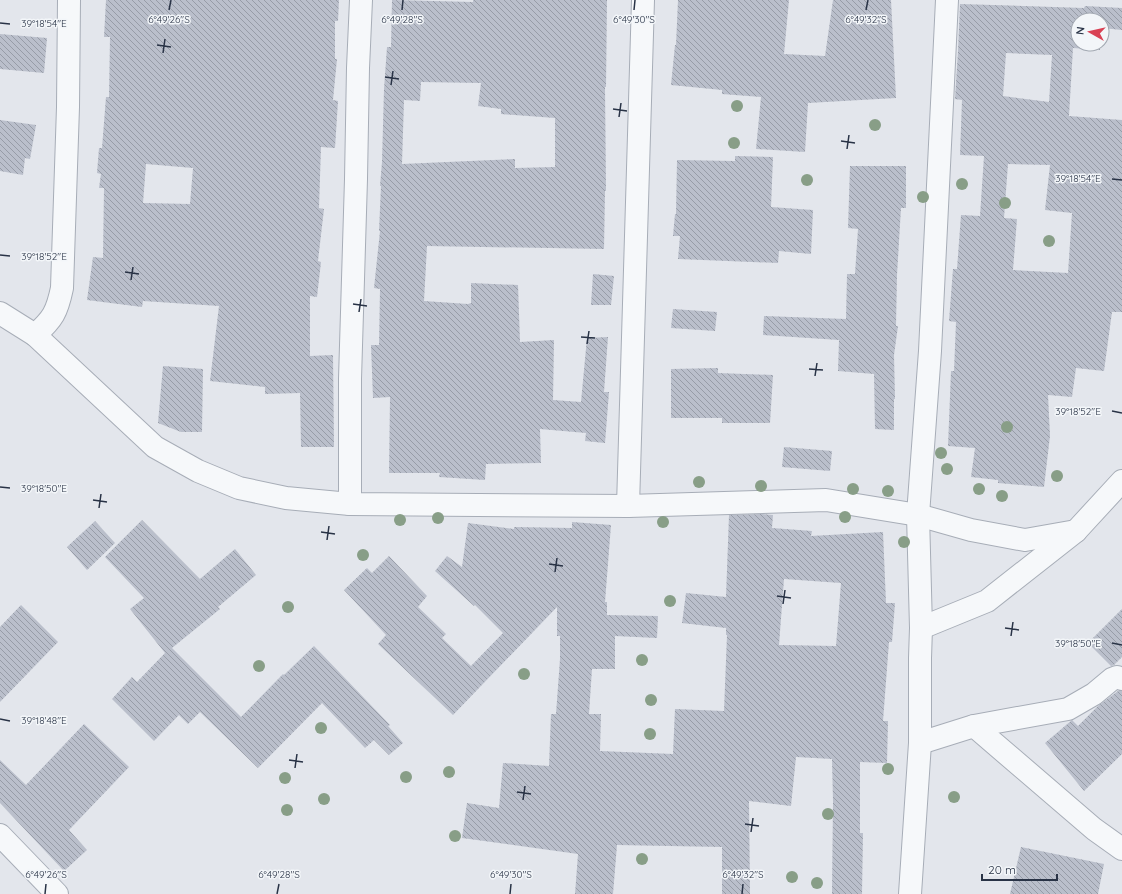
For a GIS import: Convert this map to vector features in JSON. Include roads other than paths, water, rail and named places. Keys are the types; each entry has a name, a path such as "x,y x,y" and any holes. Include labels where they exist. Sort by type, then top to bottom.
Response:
{"street":[{"path":"35,335 49,323 52,318 58,307 62,288 68,107 69,0"},
{"path":"350,504 350,379 361,0"},
{"path":"628,506 643,0"},
{"path":"910,894 920,743 921,628 918,515 930,351 947,0"},
{"path":"0,313 35,335 155,447 198,471 239,488 286,498 350,504 628,506 826,500 918,515 971,530 1025,540 1076,531"},
{"path":"921,628 987,601 1076,531 1122,481"},
{"path":"920,743 974,726 1068,709 1094,694 1112,679 1117,677 1122,679"},
{"path":"974,726 1094,828 1122,849"},
{"path":"0,835 57,894"}]}
